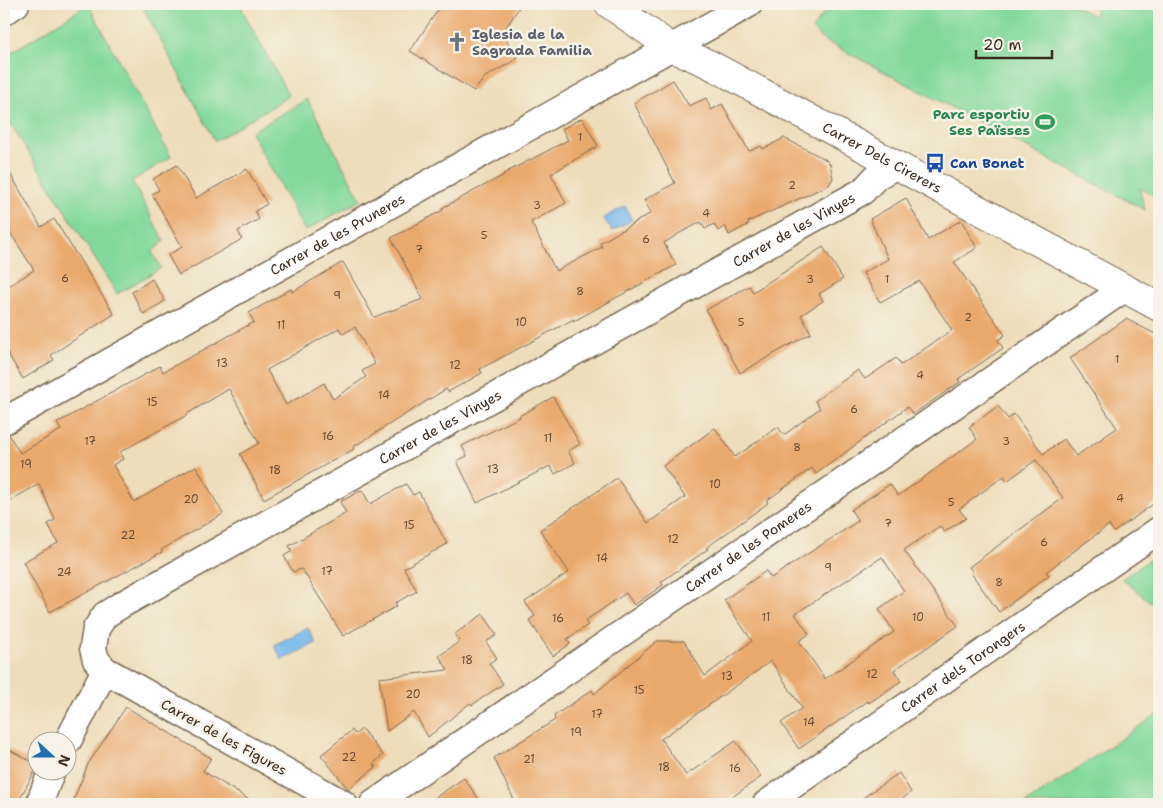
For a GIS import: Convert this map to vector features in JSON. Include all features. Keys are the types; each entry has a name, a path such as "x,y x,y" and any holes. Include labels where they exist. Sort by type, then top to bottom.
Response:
{"street":[{"path":"4,12 16,4"},
{"name":"Carrer Dels Cirerers","path":"609,4 672,48 709,64 1159,308"},
{"name":"Carrer de les Pruneres","path":"4,421 749,4"},
{"name":"Carrer de les Vinyes","path":"104,670 96,660 93,648 96,629 106,615 121,604 863,191 876,177 896,166"},
{"name":"Carrer de les Pomeres","path":"373,804 1124,289"},
{"name":"Carrer dels Torongers","path":"766,804 1159,530"},
{"path":"74,730 104,670"},
{"name":"Carrer de les Figures","path":"104,670 344,804"},
{"path":"38,804 48,780"}],"green space":[{"path":"88,4 171,157 132,181 164,241 152,252 161,268 117,294 4,113 4,57"},
{"path":"141,4 239,4 289,96 215,141"},
{"name":"Parc esportiu Ses Païsses","path":"840,4 1071,4 1094,16 1098,4 1159,4 1159,198 1139,188 1145,210 822,39 812,29 823,14"},
{"path":"307,99 361,200 305,231 251,132"},
{"path":"1159,553 1159,609 1122,579"},
{"path":"1159,713 1159,804 1025,804"}],"water":[{"path":"625,206 632,220 612,231 604,218"},
{"path":"308,628 316,643 282,660 274,645"}],"building":[{"name":"Iglesia de la Sagrada Familia","path":"442,4 521,4 503,33 517,59 485,77 474,91 410,51"},
{"path":"673,80 689,106 706,98 711,110 722,104 749,151 761,146 763,149 784,138 825,159 830,164 833,178 829,185 748,222 749,224 729,235 725,226 718,231 714,224 705,229 701,222 680,233 664,243 676,265 574,321 574,319 480,369 482,373 448,392 446,389 353,447 354,449 264,499 240,454 259,443 229,389 120,452 123,459 113,465 134,502 196,466 223,514 161,550 162,552 50,612 23,562 58,543 48,524 55,520 39,484 4,504 4,436 9,435 20,453 61,430 57,423 160,366 163,372 254,322 249,313 291,289 292,292 343,262 374,317 423,299 391,238 503,174 568,140 562,129 582,118 598,146 551,174 566,203 531,222 556,271 602,247 600,243 651,213 644,200 675,183 634,103","holes":["355,327 375,364 362,371 366,377 333,399 324,383 286,405 267,370 339,328 343,334"]},
{"path":"4,163 41,227 54,219 114,314 51,355 54,360 23,379 4,347 4,289 34,270 4,223"},
{"path":"177,165 196,198 247,169 267,204 255,211 259,219 238,231 242,239 179,275 168,255 182,247 152,194 159,190 153,179"},
{"path":"906,198 928,240 961,220 977,248 954,262 1005,335 998,340 1003,348 958,379 960,382 913,414 907,407 816,474 812,468 766,501 768,503 661,582 663,585 634,605 626,593 585,621 588,625 567,639 570,644 553,656 529,620 535,616 525,602 569,572 540,530 617,478 648,523 685,497 663,466 715,428 735,457 778,427 784,435 820,408 815,401 858,370 865,379 896,358 901,365 952,330 919,281 880,302 863,273 888,259 870,219"},
{"path":"823,247 843,279 819,294 823,301 801,315 811,333 740,373 706,310 749,286 753,292"},
{"path":"152,279 165,301 143,314 132,292"},
{"path":"1126,319 1159,336 1159,500 1114,532 1109,525 1046,572 1049,575 999,612 971,573 973,572 969,567 1063,498 1036,460 1007,481 1004,476 959,509 966,518 944,532 940,526 904,550 958,626 894,670 901,681 869,703 867,701 799,749 781,723 802,708 771,661 661,739 686,775 736,741 761,777 722,804 516,804 494,758 555,720 554,716 592,690 594,694 657,641 684,641 705,676 752,641 724,600 766,571 771,578 858,521 851,510 890,484 898,496 977,439 969,427 998,406 1008,419 1014,414 1043,454 1064,439 1076,456 1117,428 1070,358","holes":["882,557 904,591 879,609 894,632 825,679 799,641 809,634 795,614"]},
{"path":"553,397 580,444 568,451 575,463 555,474 550,466 477,503 457,461 467,456 462,446 520,417"},
{"path":"406,484 413,495 419,492 447,544 404,568 417,591 395,603 397,606 343,636 302,569 293,572 284,556 292,551 289,546 346,513 340,502 362,490 370,504"},
{"path":"483,614 497,635 486,642 497,658 489,663 503,684 472,705 470,703 428,737 414,712 387,731 379,678 448,670 439,656 460,641 455,634"},
{"path":"126,707 211,758 203,771 256,804 72,804 88,764"},
{"path":"362,729 383,755 373,764 376,767 348,789 321,755 352,730 355,734"},
{"path":"4,747 28,760 28,780 30,780 17,804 4,804"},
{"path":"899,773 911,792 896,804 854,804"},
{"path":"464,778 482,804 426,804"}],"place":[{"name":"Iglesia de la Sagrada Familia","path":"457,42"},
{"name":"Parc esportiu Ses Païsses","path":"1045,122"},
{"name":"Can Bonet","path":"935,163"}]}
